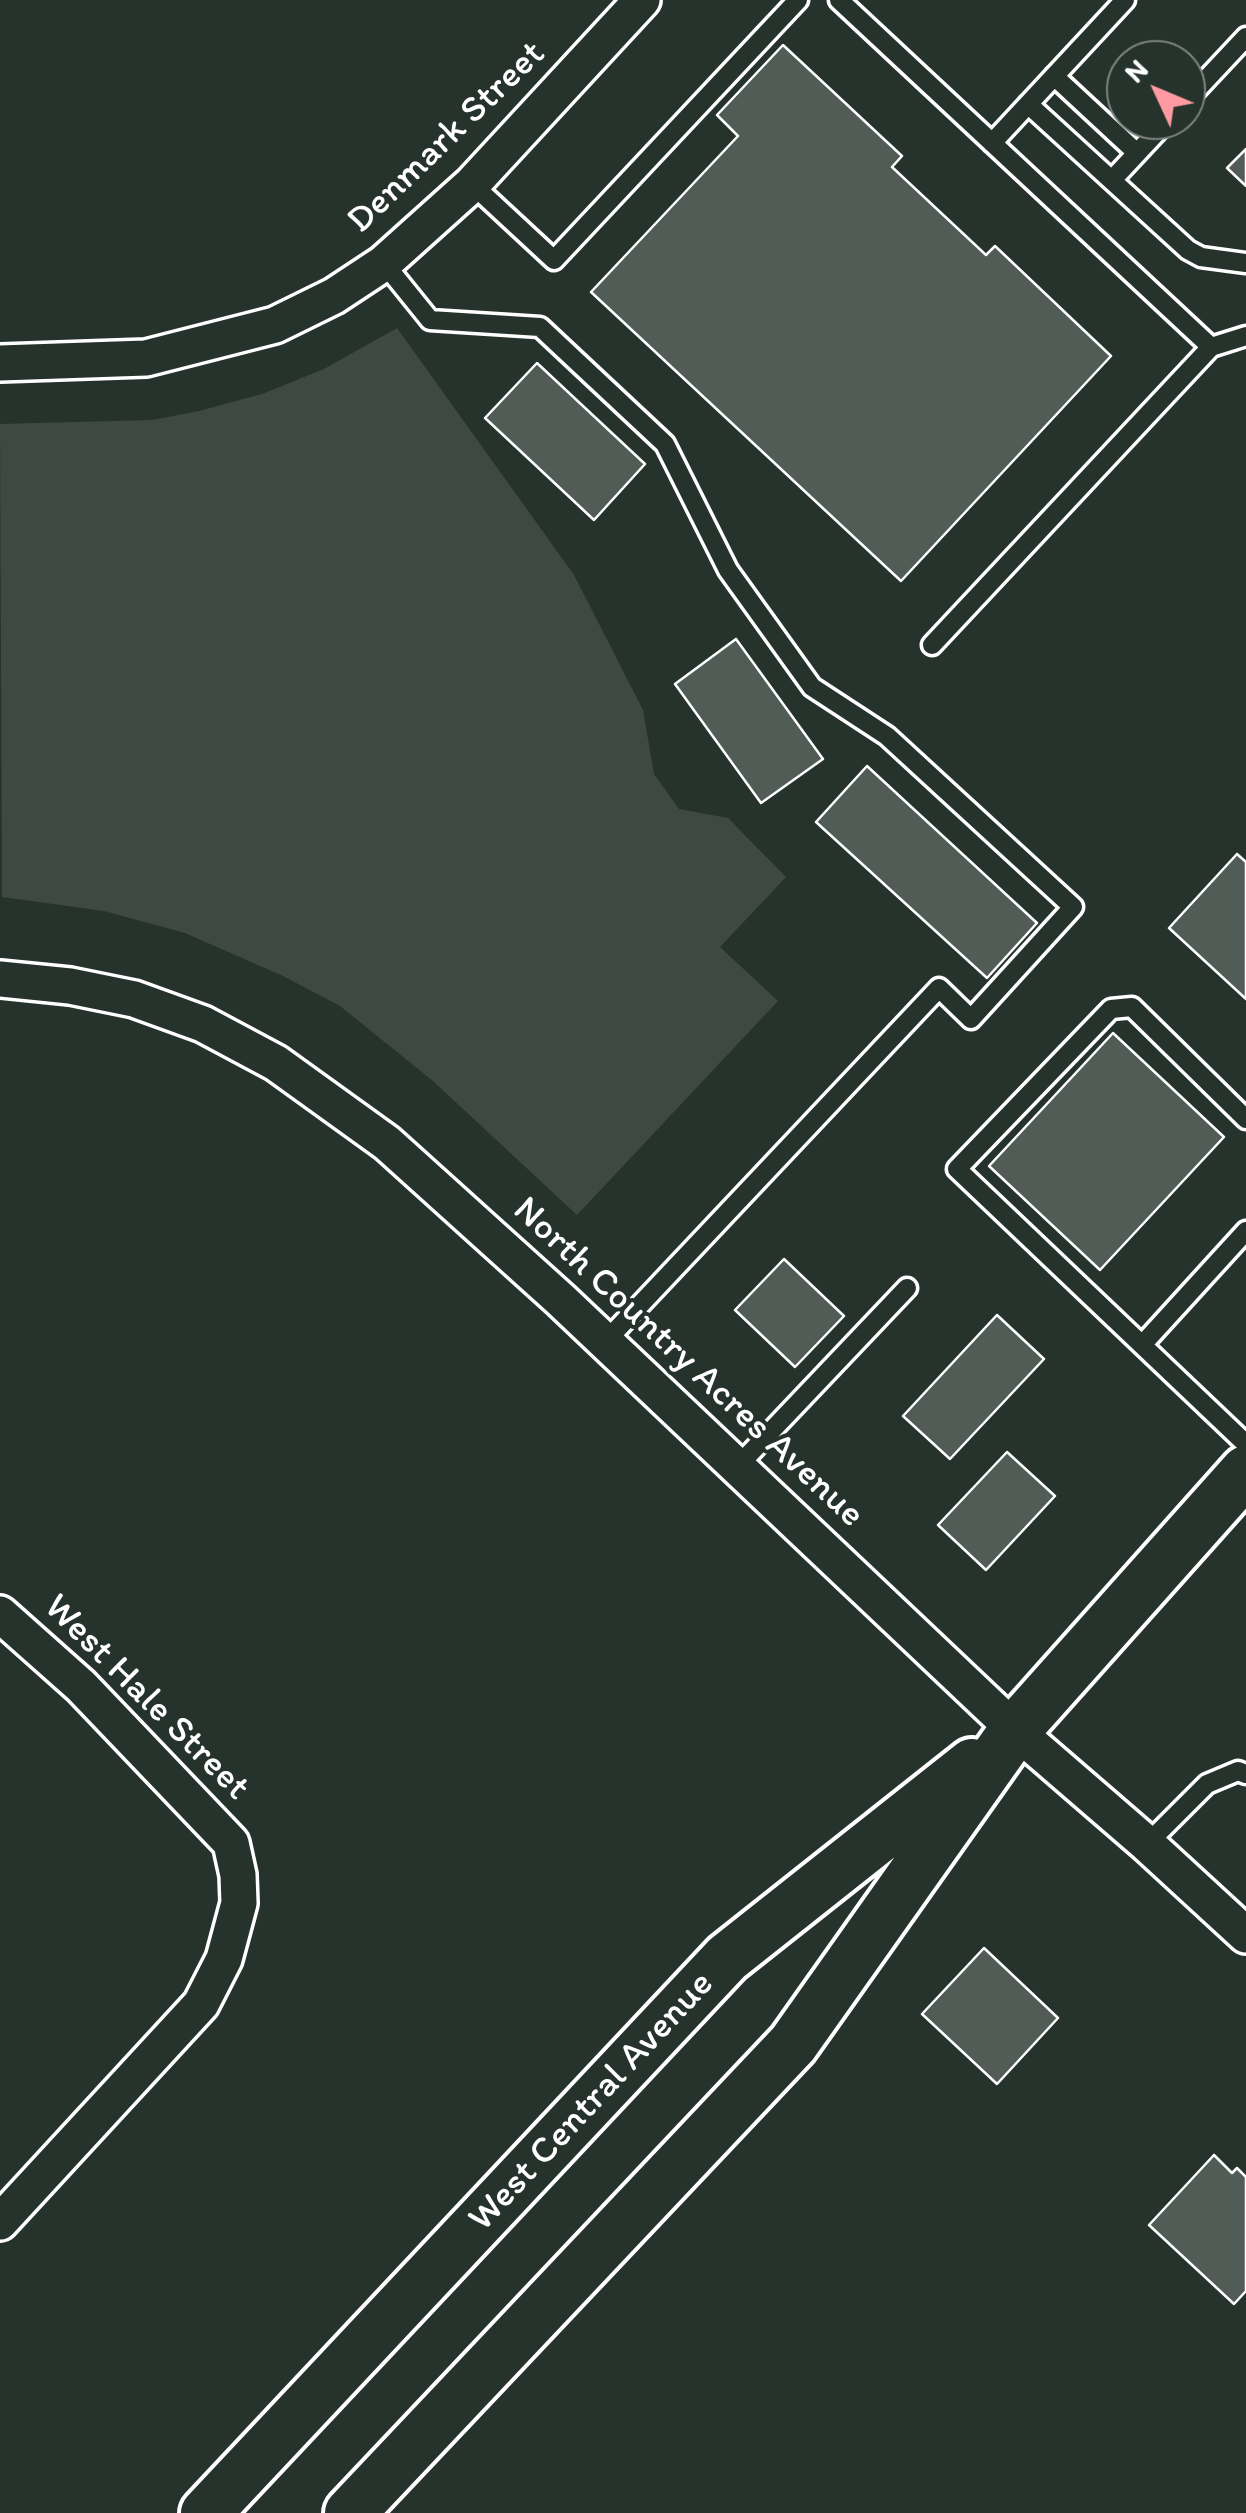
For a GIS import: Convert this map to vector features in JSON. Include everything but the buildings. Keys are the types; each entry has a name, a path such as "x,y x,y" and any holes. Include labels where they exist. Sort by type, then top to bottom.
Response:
{"main road":[{"name":"West Central Avenue","path":"350,2513 793,2044 1016,1730 1245,1467"},
{"name":"West Central Avenue","path":"206,2513 727,1958 1016,1730"}],"street":[{"name":"Denmark Street","path":"0,363 146,358 275,326 334,296 384,262 472,184 642,0"},
{"name":"North Country Acres Avenue","path":"0,979 70,986 134,999 203,1024 276,1063 387,1143 605,1342 1016,1730 1246,1936"},
{"name":"West Hale Street","path":"0,1614 81,1686 231,1843 239,1903 224,1959 201,2004 0,2222"}],"lane":[{"path":"472,184 554,260 798,0"},
{"path":"839,0 1211,348"},
{"path":"992,142 1125,0"},
{"path":"1206,80 1246,37"},
{"path":"1054,76 1138,152"},
{"path":"1028,104 1188,250 1201,257 1246,263"},
{"path":"1112,180 1149,140"},
{"path":"384,262 430,320 540,327 554,340 664,444 728,570 812,687 887,736 1074,907 971,1019 938,988 605,1342"},
{"path":"932,645 1211,348 1246,336"},
{"path":"1245,1467 1142,1345 957,1169 1111,1009 1132,1008 1246,1119"},
{"path":"1142,1345 1242,1245"},
{"path":"738,1467 907,1288"},
{"path":"1147,1844 1206,1784 1238,1771 1246,1774"}],"shaded area":[{"path":"397,328 574,575 643,710 654,774 679,809 728,818 786,877 720,947 778,1001 577,1215 433,1081 340,1006 185,933 104,911 2,897 0,424 152,420 199,411 262,394 324,369"}]}
